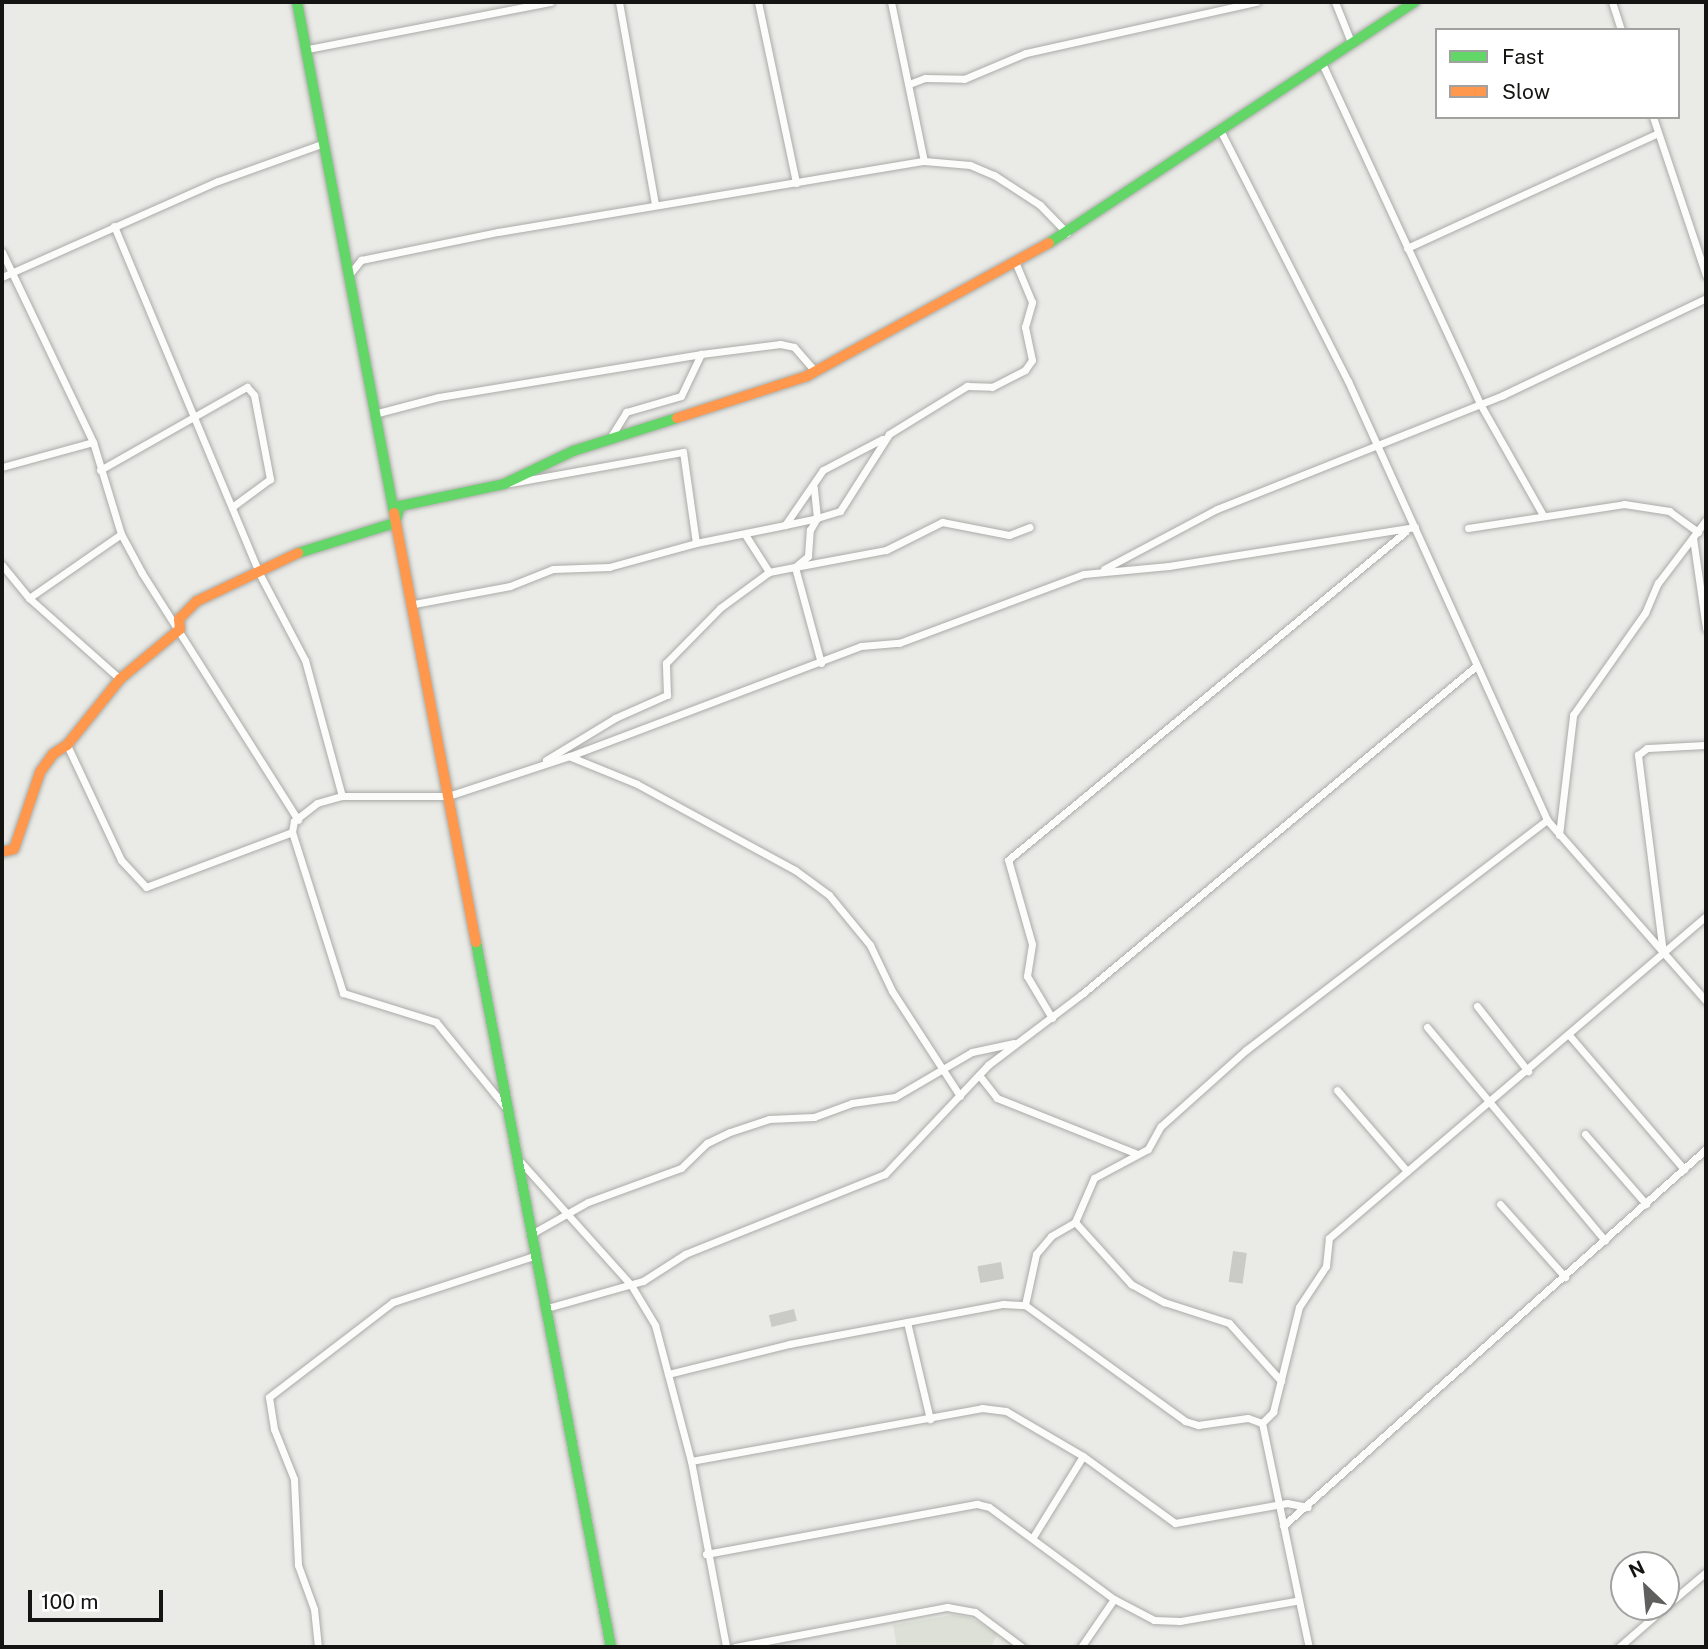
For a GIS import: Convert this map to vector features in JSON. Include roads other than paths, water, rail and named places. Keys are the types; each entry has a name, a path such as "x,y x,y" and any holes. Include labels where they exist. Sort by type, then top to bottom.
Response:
{"street":[{"path":"298,2 394,523 414,604 448,796 611,1647"},
{"path":"308,50 550,2"},
{"path":"619,2 655,205"},
{"path":"758,2 796,183"},
{"path":"891,2 924,161"},
{"path":"909,84 925,78 964,79 1038,50 1256,2"},
{"path":"1335,2 1351,42"},
{"path":"504,484 610,438 816,372 1016,264 1067,233 1321,61 1415,2"},
{"path":"1612,2 1619,28"},
{"path":"1321,61 1479,402 1543,515"},
{"path":"1654,119 1706,275"},
{"path":"1220,130 1378,446 1547,820 1706,1001"},
{"path":"1407,248 1658,133"},
{"path":"2,277 114,226 324,143"},
{"path":"348,276 361,260 655,205 924,161 970,165 994,175 1040,205 1067,233"},
{"path":"114,226 258,571 305,660 342,796"},
{"path":"2,252 93,442 121,534 298,820"},
{"path":"785,525 814,487 823,470 889,434 958,390 992,387 1030,364 1025,327 1032,302 1016,264"},
{"path":"67,745 121,860 146,887 292,832 298,820 317,803 342,796 448,796 570,756 861,646 899,643 1101,571 1217,509 1378,446 1706,298"},
{"path":"374,414 439,397 701,354 780,344 794,346 816,372"},
{"path":"610,438 626,412 681,396 701,354"},
{"path":"100,470 236,391 252,390 270,479 232,507"},
{"path":"414,604 510,586 563,568 609,567 696,543 746,536 840,511 889,434"},
{"path":"2,467 93,442"},
{"path":"394,523 400,506 419,499 683,452 696,543"},
{"path":"795,567 808,556 810,530 817,519 814,487"},
{"path":"1468,528 1543,515 1642,505 1669,511 1696,535 1706,628"},
{"path":"1559,835 1573,715 1706,520"},
{"path":"538,765 615,718 667,695 666,663 720,608 769,572 886,550 942,522 1009,535 1030,527"},
{"path":"180,629 179,619 197,601 258,571 394,523"},
{"path":"1052,1018 1027,976 1032,944 1008,860 1405,532 1415,527"},
{"path":"1101,571 1169,566 1405,532"},
{"path":"29,598 121,534"},
{"path":"746,536 769,572"},
{"path":"2,565 29,598 120,679"},
{"path":"795,567 821,663"},
{"path":"2,852 14,849 22,832 40,772 67,745 120,679 180,629"},
{"path":"547,1308 631,1285 685,1254 872,1182 979,1075 1052,1018 1476,666"},
{"path":"1663,954 1638,755 1647,748 1706,745"},
{"path":"570,756 637,784 795,870 829,895 870,945 940,1069 960,1096"},
{"path":"1025,1306 1036,1254 1051,1236 1075,1222 1094,1178 1135,1153 1149,1149 1161,1126 1246,1050 1547,820"},
{"path":"292,832 343,993 436,1023 509,1112"},
{"path":"1262,1423 1273,1412 1299,1307 1317,1287 1329,1238 1489,1105 1706,916"},
{"path":"1477,1006 1528,1071"},
{"path":"1427,1027 1489,1105 1605,1241"},
{"path":"1569,1035 1684,1170"},
{"path":"533,1233 565,1215 681,1168 708,1143 730,1132 769,1119 814,1117 852,1103 895,1097 972,1052 1017,1043"},
{"path":"979,1075 997,1098 1135,1153"},
{"path":"1337,1090 1407,1171"},
{"path":"1584,1134 1646,1204"},
{"path":"1283,1527 1565,1278 1706,1149"},
{"path":"519,1160 565,1215 631,1285 654,1325 691,1461 706,1554 726,1647"},
{"path":"1500,1204 1565,1278"},
{"path":"1075,1222 1131,1284 1164,1302 1229,1323 1282,1383"},
{"path":"318,1647 314,1609 298,1565 294,1479 274,1429 269,1397 393,1301 537,1255"},
{"path":"668,1374 1003,1304 1025,1306 1185,1421 1198,1425 1248,1418 1262,1423"},
{"path":"907,1322 930,1419"},
{"path":"691,1461 982,1408 1006,1411 1083,1457 1175,1523 1279,1505 1308,1507"},
{"path":"1262,1423 1296,1601 1309,1647"},
{"path":"1033,1537 1083,1457"},
{"path":"706,1554 963,1505 989,1507 1114,1599 1154,1620 1180,1621 1296,1601"},
{"path":"1680,1595 1706,1572"},
{"path":"1081,1647 1114,1599"},
{"path":"734,1647 947,1607 975,1612 1022,1647"},
{"path":"1619,1647 1650,1621"}]}
